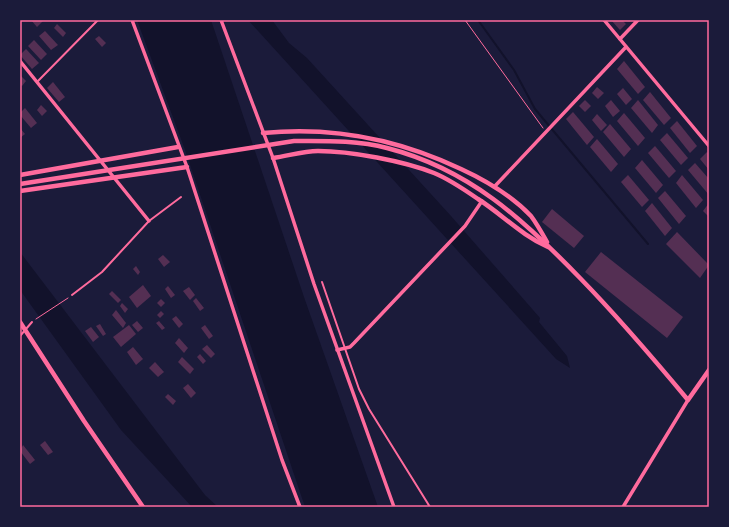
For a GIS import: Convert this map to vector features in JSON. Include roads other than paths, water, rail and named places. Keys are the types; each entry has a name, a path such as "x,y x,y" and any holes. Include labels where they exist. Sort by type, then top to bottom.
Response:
{"street":[{"path":"132,20 178,147 187,167 280,452 300,507"},
{"path":"222,20 273,158 314,284 394,507"},
{"path":"604,20 709,146"},
{"path":"620,39 638,20"},
{"path":"495,186 555,125 626,47"},
{"path":"20,61 149,221"},
{"path":"263,133 284,131 343,132 385,140 434,156 495,186 512,198 532,217 552,248"},
{"path":"20,184 294,141 335,140 386,147 427,161 476,186 507,208 552,248 642,343 688,400"},
{"path":"20,175 178,147"},
{"path":"273,158 318,151 360,155 410,165 435,173 482,201 533,240 552,248"},
{"path":"20,191 187,167"},
{"path":"338,350 346,348 354,343 465,226 482,201"},
{"path":"20,322 84,421 143,507"},
{"path":"623,507 688,400 709,370"}],"lane":[{"path":"36,82 98,20"},
{"path":"72,295 102,272 149,221 181,197"},
{"path":"322,282 359,389 430,507"},
{"path":"20,336 32,322"}],"waterway":[{"path":"478,20 514,70 535,109 648,244"}]}
